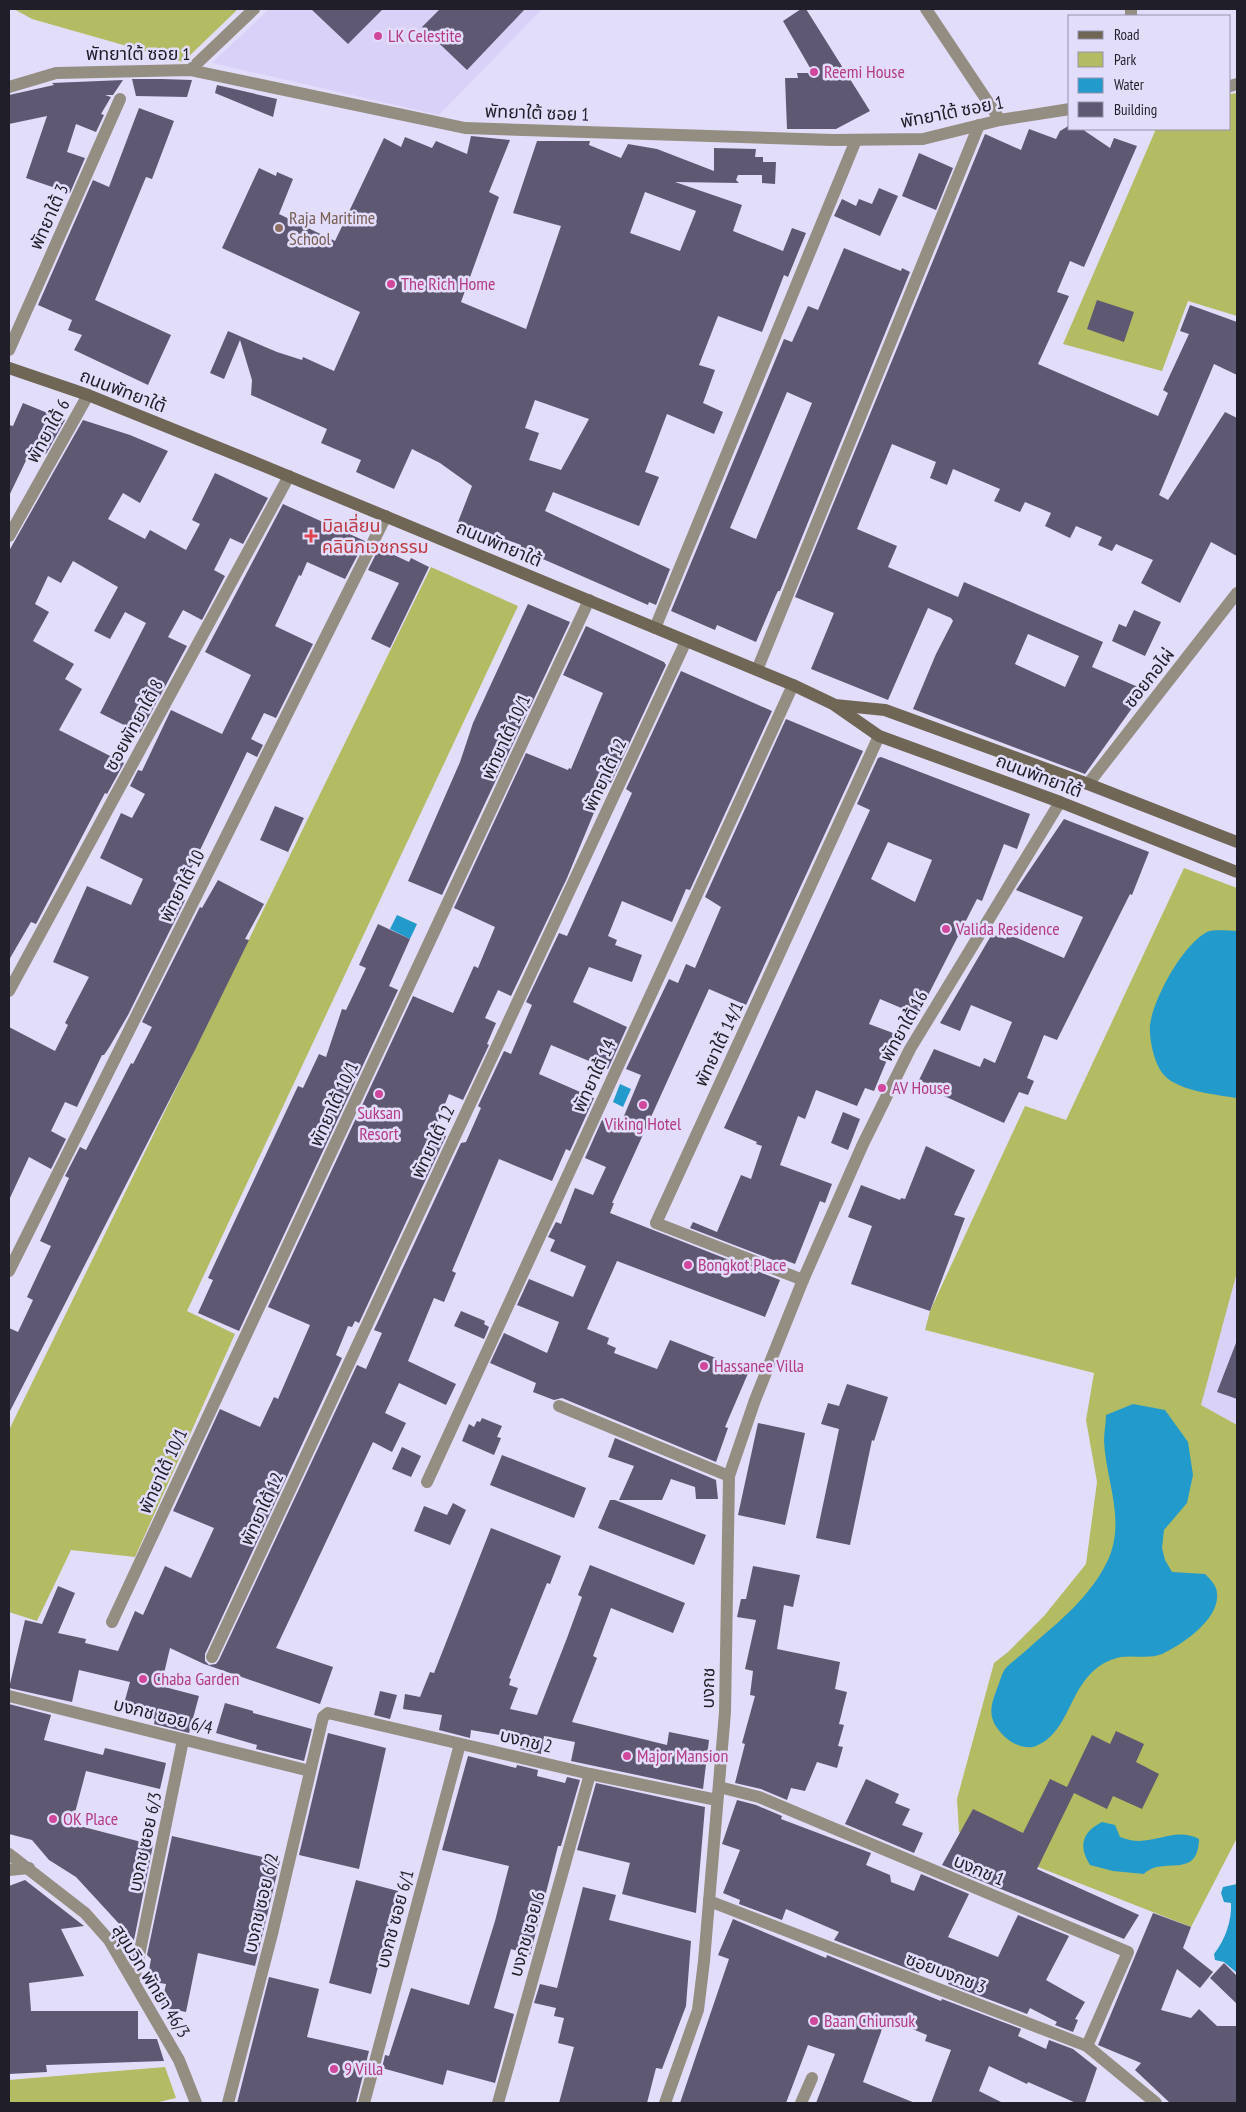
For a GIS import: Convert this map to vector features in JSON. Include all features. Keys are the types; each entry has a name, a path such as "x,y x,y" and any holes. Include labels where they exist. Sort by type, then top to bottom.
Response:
{"main road":[{"name":"ถนนพัทยาใต้","path":"9,368 88,395 289,476 793,685 833,704 879,736 1060,802 1237,872"},
{"name":"ถนนพัทยาใต้","path":"833,704 885,710 1088,784 1237,842"}],"street":[{"path":"190,70 254,9"},
{"path":"926,9 1000,120"},
{"name":"พัทยาใต้ ซอย 1","path":"9,87 56,73 190,70 465,128 856,140 922,139 1000,120 1068,109"},
{"name":"พัทยาใต้ 3","path":"9,350 120,99"},
{"path":"757,670 979,125"},
{"path":"655,628 856,140"},
{"name":"พัทยาใต้ 6","path":"9,536 88,395"},
{"name":"ซอยพัทยาใต้ 8","path":"9,992 289,476"},
{"name":"พัทยาใต้ 10","path":"9,1271 386,516"},
{"name":"ซอยกอไผ่","path":"1088,784 1237,593"},
{"name":"พัทยาใต้ 10/1","path":"112,1622 589,600"},
{"name":"พัทยาใต้ 12","path":"212,1657 686,641"},
{"name":"พัทยาใต้ 14","path":"427,1482 793,685"},
{"name":"พัทยาใต้ 14/1","path":"803,1280 656,1222 879,736"},
{"name":"พัทยาใต้ 16","path":"803,1280 863,1144 910,1049 1060,802"},
{"name":"บงกช","path":"665,2103 698,2010 709,1901 726,1712 728,1476 755,1400 803,1280"},
{"path":"559,1406 728,1476"},
{"name":"บงกช ซอย 6/4","path":"9,1696 310,1770"},
{"name":"บงกช 2","path":"328,1713 590,1774 718,1793"},
{"name":"บงกช ซอย 6/2","path":"228,2103 272,1934 323,1717 328,1713"},
{"name":"บงกช ซอย 6/3","path":"134,1980 183,1740"},
{"name":"บงกช ซอย 6/1","path":"364,2103 460,1744"},
{"name":"บงกช ซอย 6","path":"498,2103 590,1774"},
{"name":"บงกช 1","path":"718,1793 759,1797 1128,1952 1087,2046"},
{"name":"สุขุมวิท พัทยา 46/3","path":"9,1854 85,1913 109,1940 134,1980 178,2060 196,2103"},
{"path":"9,1870 29,1868"},
{"name":"ซอยบงกช 3","path":"709,1901 1087,2046 1156,2103"},
{"path":"801,2103 812,2078"}],"shaded area":[{"name":"LK Celestite","path":"269,9 542,9 439,115 212,63"},
{"path":"1237,1268 1237,1425 1198,1404"}],"green space":[{"path":"14,9 238,9 183,62 32,19"},
{"path":"1237,93 1237,316 1188,301 1162,371 1063,344 1156,130 1231,130 1231,94"},
{"path":"431,567 518,606 187,1311 235,1334 135,1557 71,1550 37,1621 9,1612 9,1430"},
{"path":"1184,868 1237,888 1237,1272 1201,1405 1237,1425 1237,1838 1191,1927 1038,1867 959,1832 957,1799 994,1663 1008,1652 1044,1616 1086,1564 1097,1482 1086,1420 1094,1373 925,1330 930,1311 1025,1106 1066,1120"},
{"path":"165,2067 176,2098 155,2103 9,2103 9,2080"}],"water":[{"path":"397,915 417,924 410,939 390,929"},
{"path":"1217,930 1237,931 1237,1098 1189,1089 1171,1081 1165,1076 1153,1052 1150,1025 1152,1014 1163,987 1188,948 1207,932"},
{"path":"620,1084 631,1089 623,1107 613,1102"},
{"path":"1133,1404 1165,1410 1188,1442 1193,1475 1187,1503 1164,1530 1162,1548 1165,1560 1172,1572 1205,1574 1216,1588 1216,1603 1213,1612 1198,1630 1171,1650 1147,1657 1121,1657 1103,1664 1081,1686 1059,1727 1049,1738 1036,1746 1020,1746 1008,1740 999,1731 992,1718 991,1713 995,1693 1005,1669 1074,1607 1093,1585 1108,1560 1113,1545 1115,1515 1105,1456 1106,1415"},
{"path":"1102,1822 1115,1825 1120,1837 1131,1840 1141,1841 1189,1835 1199,1839 1197,1852 1193,1860 1186,1864 1160,1866 1144,1874 1113,1871 1090,1865 1084,1852 1084,1840 1090,1830"},
{"path":"1237,1884 1237,1973 1224,1962 1215,1960 1214,1954 1221,1943 1230,1917 1231,1903 1224,1902 1221,1893 1223,1887"}],"building":[{"path":"311,9 383,9 348,44"},
{"path":"440,9 525,9 467,70 422,27"},
{"path":"801,9 806,9 870,111 836,129 787,129 785,78 798,78 797,73 813,73 783,21"},
{"path":"132,79 192,80 187,97 136,96"},
{"path":"123,80 113,95 105,95 111,97 101,114 104,115 96,132 76,124 67,152 85,158 70,193 26,178 47,116 9,124 9,95 54,85 52,83"},
{"path":"217,85 277,99 273,117 215,93"},
{"path":"139,108 174,121 152,179 146,177 95,300 171,335 148,385 74,350 82,335 68,330 72,320 38,305 93,180 109,187"},
{"path":"1068,126 1068,130 1083,130 1110,148 1114,138 1137,146 1084,267 1070,261 1057,292 1069,296 1038,364 1158,416 1168,393 1163,390 1189,334 1180,331 1190,305 1237,322 1237,375 1214,364 1159,495 1168,500 1225,412 1237,418 1237,556 1211,542 1180,603 1141,583 1153,560 1116,544 1112,551 1098,545 1102,537 1076,526 1070,538 1045,526 1051,513 1025,502 1020,512 994,501 1000,489 953,469 947,485 930,478 936,462 892,444 857,529 897,546 888,567 958,597 964,582 1103,642 1092,667 1145,690 1085,774 913,709 936,654 953,621 951,618 928,608 888,700 811,669 834,613 795,597 985,134 1021,150 1029,129 1056,139 1060,131","holes":["1028,634 1079,656 1065,687 1015,664"]},
{"path":"471,136 510,140 489,192 499,197 461,302 526,329 561,226 513,213 537,141 590,141 589,145 621,158 628,144 657,149 714,171 714,148 756,149 755,157 763,157 763,162 776,162 775,184 762,183 762,175 738,175 736,180 739,183 675,182 742,205 733,231 783,251 792,228 806,233 788,277 784,275 762,332 718,316 699,365 715,370 703,403 723,412 714,434 667,414 645,472 659,477 639,526 553,492 545,511 670,569 656,605 649,602 648,605 520,549 521,545 458,522 472,486 440,463 412,449 394,489 356,472 361,460 321,443 327,429 251,395 252,380 240,340 224,379 210,373 228,331 277,352 302,360 303,357 334,371 360,312 222,248 259,168 276,176 277,172 293,179 279,214 335,241 384,138 401,147 405,137 432,148 436,141 467,154","holes":["645,192 696,211 680,251 630,233","535,400 589,419 561,470 529,460 539,433 525,428"]},
{"path":"919,153 953,168 936,210 902,196"},
{"path":"879,188 898,196 880,236 834,216 842,199 856,206 859,199 872,204"},
{"path":"844,248 901,271 902,268 910,272 780,591 776,595 756,642 717,625 715,630 671,611 784,339 792,342 808,306 818,310","holes":["787,392 812,403 756,539 730,528"]},
{"path":"1097,300 1134,312 1124,342 1087,329"},
{"path":"23,403 65,420 46,454 32,448 9,496 9,425 13,426"},
{"path":"83,420 130,435 168,451 140,503 123,493 108,519 145,539 150,530 186,550 200,524 192,520 215,473 268,498 243,544 230,538 214,570 225,576 202,620 183,610 168,637 187,646 140,733 100,713 146,623 125,612 110,639 94,631 118,587 73,561 61,583 48,576 35,604 49,612 33,641 74,664 65,679 82,689 59,730 124,763 107,794 105,793 36,924 31,922 9,960 9,551"},
{"path":"283,504 365,541 345,579 307,562 301,576 299,575 275,626 313,644 276,718 264,713 251,739 263,745 257,757 247,752 190,871 186,870 173,895 185,900 128,1015 110,1046 102,1055 77,1107 65,1102 51,1131 66,1139 51,1169 29,1157 9,1200 9,1027 55,1051 68,1025 65,1023 89,977 53,962 87,886 131,905 143,879 100,858 121,813 132,818 145,794 130,786 138,770 142,771 171,710 222,734 251,675 205,652"},
{"path":"379,548 409,562 411,558 429,567 390,648 371,639 399,583 368,570"},
{"path":"528,604 570,622 442,895 408,881 460,762 473,723"},
{"path":"1134,610 1161,622 1145,656 1112,641 1119,624 1126,627"},
{"path":"586,626 664,662 666,665 611,783 607,781 567,878 511,996 498,990 485,1018 496,1023 487,1044 489,1045 463,1100 449,1094 434,1131 446,1136 359,1323 355,1321 352,1327 348,1326 336,1355 342,1358 205,1654 205,1661 209,1665 216,1664 219,1660 357,1365 366,1369 382,1333 374,1330 461,1143 466,1142 481,1108 478,1106 504,1051 511,1054 532,1005 526,1002 559,933 567,936 632,793 626,789 681,671 772,711 690,890 686,889 672,922 622,901 608,936 617,940 615,945 642,955 632,982 589,967 573,1002 627,1027 608,1069 551,1045 539,1074 594,1098 570,1151 566,1149 552,1181 499,1159 452,1271 456,1273 444,1302 434,1298 408,1361 456,1384 446,1405 399,1383 385,1413 406,1423 392,1452 373,1442 276,1648 333,1667 320,1704 204,1664 170,1648 161,1686 199,1696 189,1733 154,1724 155,1719 122,1711 130,1682 79,1670 72,1702 9,1688 25,1620 42,1624 58,1586 75,1593 58,1633 86,1639 85,1643 118,1651 135,1611 143,1615 165,1566 191,1578 214,1528 173,1511 220,1409 260,1427 274,1397 278,1399 310,1325 268,1307 413,996 453,1013 474,966 478,968 495,927 454,908 526,753 568,770 569,768 571,769 603,693 563,675"},
{"path":"786,719 863,751 746,1005 709,989 612,1203 614,1203 610,1213 780,1280 765,1317 617,1261 587,1329 609,1338 607,1344 616,1348 614,1353 657,1369 670,1340 749,1371 725,1427 728,1428 716,1462 562,1398 554,1400 533,1392 536,1383 490,1363 504,1333 547,1353 559,1322 517,1305 529,1279 573,1297 586,1266 550,1251 555,1240 548,1237 556,1222 561,1224 575,1188 593,1195 606,1167 585,1158 602,1120 619,1128 641,1075 626,1069 669,979 678,983 686,964 695,968 721,907 705,897"},
{"path":"881,757 1030,814 1017,849 1004,844 982,901 977,899 918,1015 880,999 869,1024 901,1036 893,1057 889,1055 874,1091 865,1088 857,1106 816,1090 805,1119 798,1116 780,1165 832,1184 825,1203 820,1201 795,1264 787,1261 786,1265 690,1228 693,1222 717,1232 741,1175 751,1179 762,1146 724,1128 870,810 857,804 878,758","holes":["888,842 932,860 915,902 871,879"]},
{"path":"275,806 304,818 288,852 260,840"},
{"path":"1064,819 1149,852 1132,895 1130,894 1057,1040 1044,1035 1027,1078 1034,1081 1028,1095 1019,1092 1004,1123 944,1096 946,1093 919,1080 934,1049 980,1067 984,1058 995,1063 1012,1022 971,1005 960,1031 940,1023 992,934 1006,939 1008,934 1064,958 1083,917 1016,890"},
{"path":"218,880 264,904 245,939 249,940 195,1050 9,1413 9,1328 18,1332 33,1300 27,1297 51,1246 40,1241 69,1178 65,1176 80,1147 86,1150 131,1063 133,1064 152,1027 142,1022 200,907 202,908"},
{"path":"378,924 410,939 389,986 398,990 239,1331 198,1313 213,1280 208,1278 298,1086 303,1088 319,1054 326,1057 342,1009 346,1010 366,968 359,965"},
{"path":"843,1112 860,1119 848,1150 831,1143"},
{"path":"926,1146 975,1170 954,1215 965,1218 930,1311 851,1284 872,1226 848,1217 861,1185 900,1200 901,1198 905,1199"},
{"path":"461,1311 485,1321 484,1324 489,1327 484,1339 454,1326"},
{"path":"1237,1343 1237,1399 1217,1392"},
{"path":"847,1384 888,1397 874,1441 872,1440 850,1545 816,1538 839,1429 821,1424 828,1403 839,1406"},
{"path":"482,1418 502,1426 497,1437 501,1438 494,1455 462,1441 469,1424 474,1427 477,1421 480,1422"},
{"path":"758,1423 805,1433 785,1525 738,1515"},
{"path":"615,1438 716,1480 718,1499 696,1499 695,1487 671,1479 662,1500 619,1500 634,1466 608,1457"},
{"path":"402,1447 421,1456 411,1477 392,1469"},
{"path":"502,1455 586,1488 574,1518 490,1485"},
{"path":"610,1500 615,1500 706,1535 694,1565 598,1528"},
{"path":"453,1503 466,1510 450,1545 414,1531 424,1506 447,1515"},
{"path":"491,1528 561,1556 550,1584 547,1583 509,1678 511,1679 509,1685 518,1688 510,1709 537,1715 582,1597 578,1595 590,1565 685,1603 673,1633 611,1608 593,1656 597,1658 572,1722 667,1745 669,1732 709,1740 703,1789 571,1761 575,1742 544,1736 541,1754 520,1749 523,1739 471,1730 470,1738 439,1730 442,1715 403,1709 405,1694 420,1697 430,1672 434,1673"},
{"path":"753,1566 800,1575 793,1607 784,1605 777,1649 840,1662 835,1689 847,1692 839,1724 844,1725 838,1746 843,1747 837,1768 817,1762 805,1791 791,1788 787,1800 761,1789 735,1783 745,1744 742,1743 755,1696 750,1695 753,1671 745,1669 756,1620 737,1617 741,1599 746,1599"},
{"path":"380,1691 397,1695 390,1719 374,1715"},
{"path":"225,1703 253,1711 253,1713 312,1729 304,1761 256,1749 257,1745 216,1733"},
{"path":"9,1704 51,1715 44,1740 103,1755 105,1748 166,1763 160,1789 86,1771 72,1824 153,1845 134,1940 76,1877 49,1860 32,1840 9,1834"},
{"path":"1116,1731 1144,1744 1136,1762 1159,1774 1142,1809 1113,1796 1107,1809 1074,1793 1037,1869 1139,1915 1124,1939 942,1865 973,1809 1023,1833 1050,1779 1067,1787 1092,1735 1110,1744"},
{"path":"328,1733 386,1748 359,1869 299,1855"},
{"path":"468,1756 516,1768 517,1765 538,1770 537,1776 565,1783 567,1777 580,1780 561,1846 558,1846 530,1955 511,1949 494,2008 514,2014 495,2083 447,2070 443,2085 382,2068 385,2055 389,2056 411,1988 469,2005 495,1921 509,1866 442,1850"},
{"path":"866,1779 899,1794 895,1803 910,1809 902,1825 923,1833 914,1853 845,1824"},
{"path":"596,1783 705,1807 696,1913 622,1894 630,1863 577,1850"},
{"path":"737,1800 756,1805 782,1816 781,1819 871,1853 866,1865 890,1875 891,1882 914,1891 921,1874 969,1894 948,1937 998,1957 1018,1915 1069,1936 1046,1980 1085,2002 1075,2019 1078,2020 1073,2032 1055,2025 1057,2022 1030,2008 1027,2014 948,1984 953,1973 924,1961 919,1973 834,1940 839,1932 786,1909 782,1920 739,1904 740,1900 723,1893 740,1850 722,1844"},
{"path":"172,1836 280,1861 255,1966 198,1953 186,2012 161,2007 166,1984 147,1981 151,1959 147,1955"},
{"path":"25,1880 84,1926 61,1929 84,1976 29,1983 31,2011 138,2011 138,2039 157,2039 164,2061 46,2065 47,2072 9,2074 9,1886"},
{"path":"356,1880 398,1891 371,1994 329,1983"},
{"path":"583,1887 616,1895 609,1920 691,1941 686,2006 662,2069 656,2068 647,2103 559,2103 574,2047 558,2043 564,2018 554,2016 556,2008 534,2003 540,1984 557,1988"},
{"path":"1153,1913 1191,1927 1183,1948 1213,1972 1200,1988 1177,1969 1161,2010 1191,2018 1199,2009 1217,2026 1237,2026 1237,2103 1170,2103 1135,2070 1141,2063 1098,2045"},
{"path":"733,1919 826,1958 827,1955 941,2001 942,1999 1021,2029 1018,2036 1046,2049 1049,2040 1073,2049 1097,2068 1085,2103 1076,2103 1028,2082 1027,2084 989,2066 979,2091 1003,2103 931,2103 951,2050 925,2041 927,2035 886,2018 863,2082 915,2103 816,2103 835,2054 808,2045 786,2103 680,2103 729,1959 718,1955"},
{"path":"1224,1963 1237,1976 1237,2004 1210,1978"},
{"path":"269,1977 319,1989 307,2037 369,2051 356,2103 237,2103"}],"place":[{"name":"LK Celestite","path":"378,36"},
{"name":"Reemi House","path":"814,72"},
{"name":"Raja Maritime School","path":"279,228"},
{"name":"The Rich Home","path":"391,284"},
{"name":"มิลเลี่ยน คลินิกเวชกรรม","path":"311,536"},
{"name":"Valida Residence","path":"946,929"},
{"name":"AV House","path":"882,1088"},
{"name":"Suksan Resort","path":"379,1094"},
{"name":"Viking Hotel","path":"643,1105"},
{"name":"Bongkot Place","path":"688,1265"},
{"name":"Hassanee Villa","path":"704,1366"},
{"name":"Chaba Garden","path":"143,1679"},
{"name":"Major Mansion","path":"627,1756"},
{"name":"OK Place","path":"53,1819"},
{"name":"Baan Chiunsuk","path":"814,2021"},
{"name":"9 Villa","path":"334,2069"}]}
